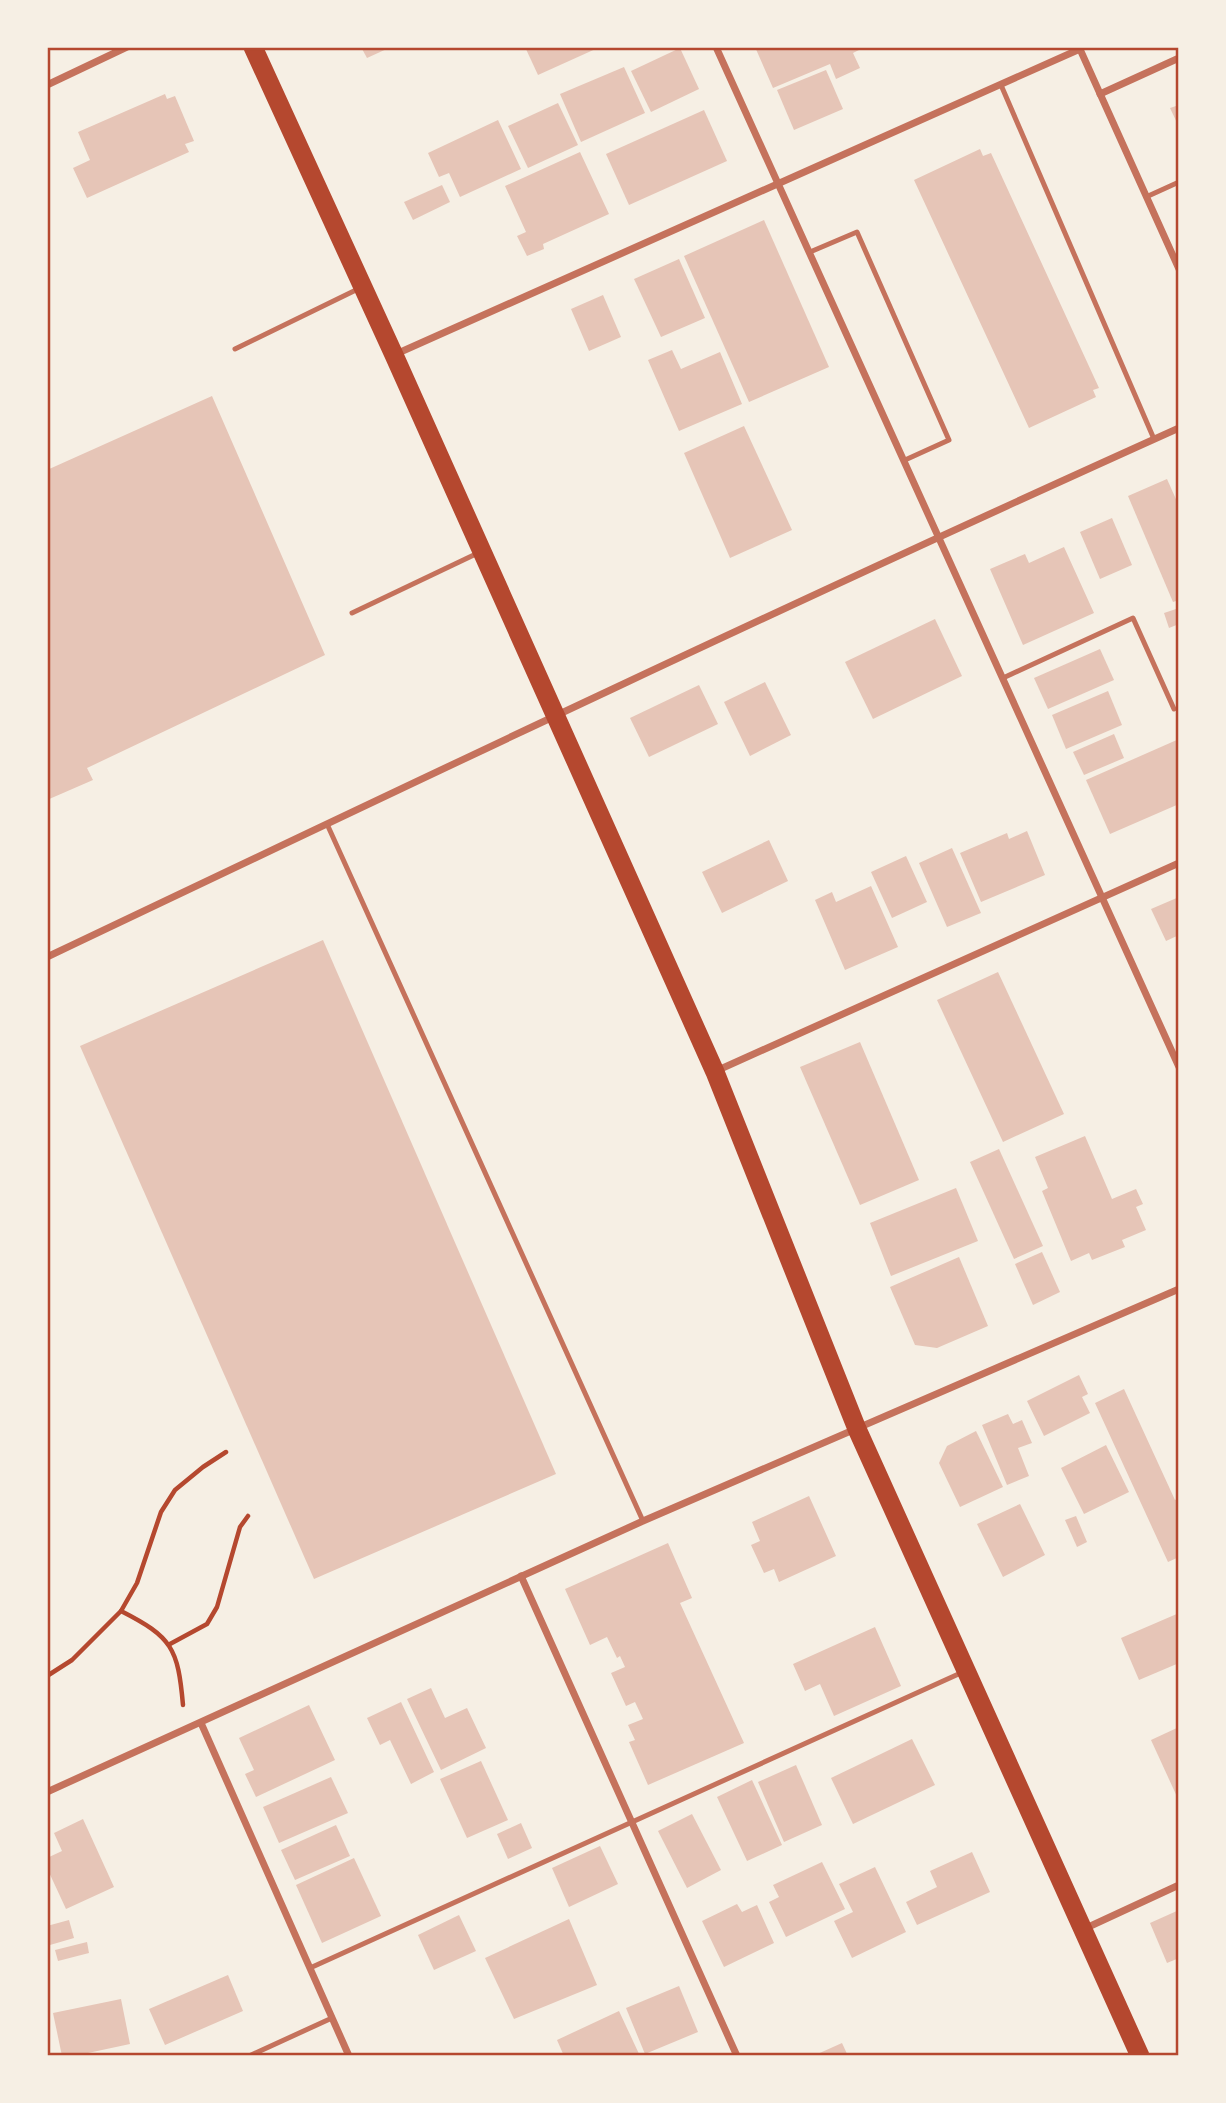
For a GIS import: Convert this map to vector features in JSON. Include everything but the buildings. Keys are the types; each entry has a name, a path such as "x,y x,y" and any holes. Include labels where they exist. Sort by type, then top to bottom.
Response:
{"highway":[{"path":"253,47 715,1072 857,1429 1140,2056"}],"street":[{"path":"47,85 127,47"},
{"path":"716,47 1179,1067"},
{"path":"394,355 1079,48 1179,269"},
{"path":"1100,94 1179,58"},
{"path":"47,957 555,715 939,536 1179,428"},
{"path":"715,1072 1179,863"},
{"path":"47,1792 643,1521 1179,1289"},
{"path":"521,1576 737,2056"},
{"path":"201,1723 349,2056"},
{"path":"1083,1929 1179,1885"}],"lane":[{"path":"1000,85 1154,439"},
{"path":"1146,197 1179,182"},
{"path":"810,252 858,232 949,440 905,460"},
{"path":"235,349 363,287"},
{"path":"352,613 482,551"},
{"path":"1003,678 1133,618 1174,709"},
{"path":"327,824 643,1521"},
{"path":"310,1968 966,1671"},
{"path":"249,2056 332,2018"}],"path":[{"path":"47,1676 72,1660 121,1611 137,1583 161,1512 168,1501 176,1490 203,1467 226,1452"},
{"path":"170,1644 207,1624 216,1607 240,1527 248,1516"},
{"path":"121,1611 146,1624 170,1644 177,1663 185,1730"}]}
